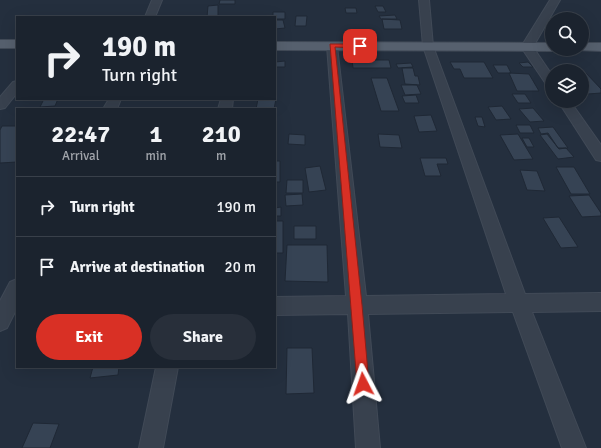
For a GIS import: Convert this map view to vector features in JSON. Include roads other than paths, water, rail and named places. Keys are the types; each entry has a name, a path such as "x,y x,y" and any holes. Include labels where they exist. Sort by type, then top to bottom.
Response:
{"main road":[{"path":"0,44 16,44"},
{"path":"276,46 545,47"},
{"path":"589,47 601,47"}],"street":[{"path":"150,16 157,0"},
{"path":"424,0 428,46 519,303 574,448"},
{"path":"545,74 527,47 555,0"},
{"path":"332,46 357,305 368,448"},
{"path":"0,105 16,86"},
{"path":"569,108 601,156"},
{"path":"6,312 16,290"},
{"path":"276,306 601,302"},
{"path":"151,448 167,368"}]}
